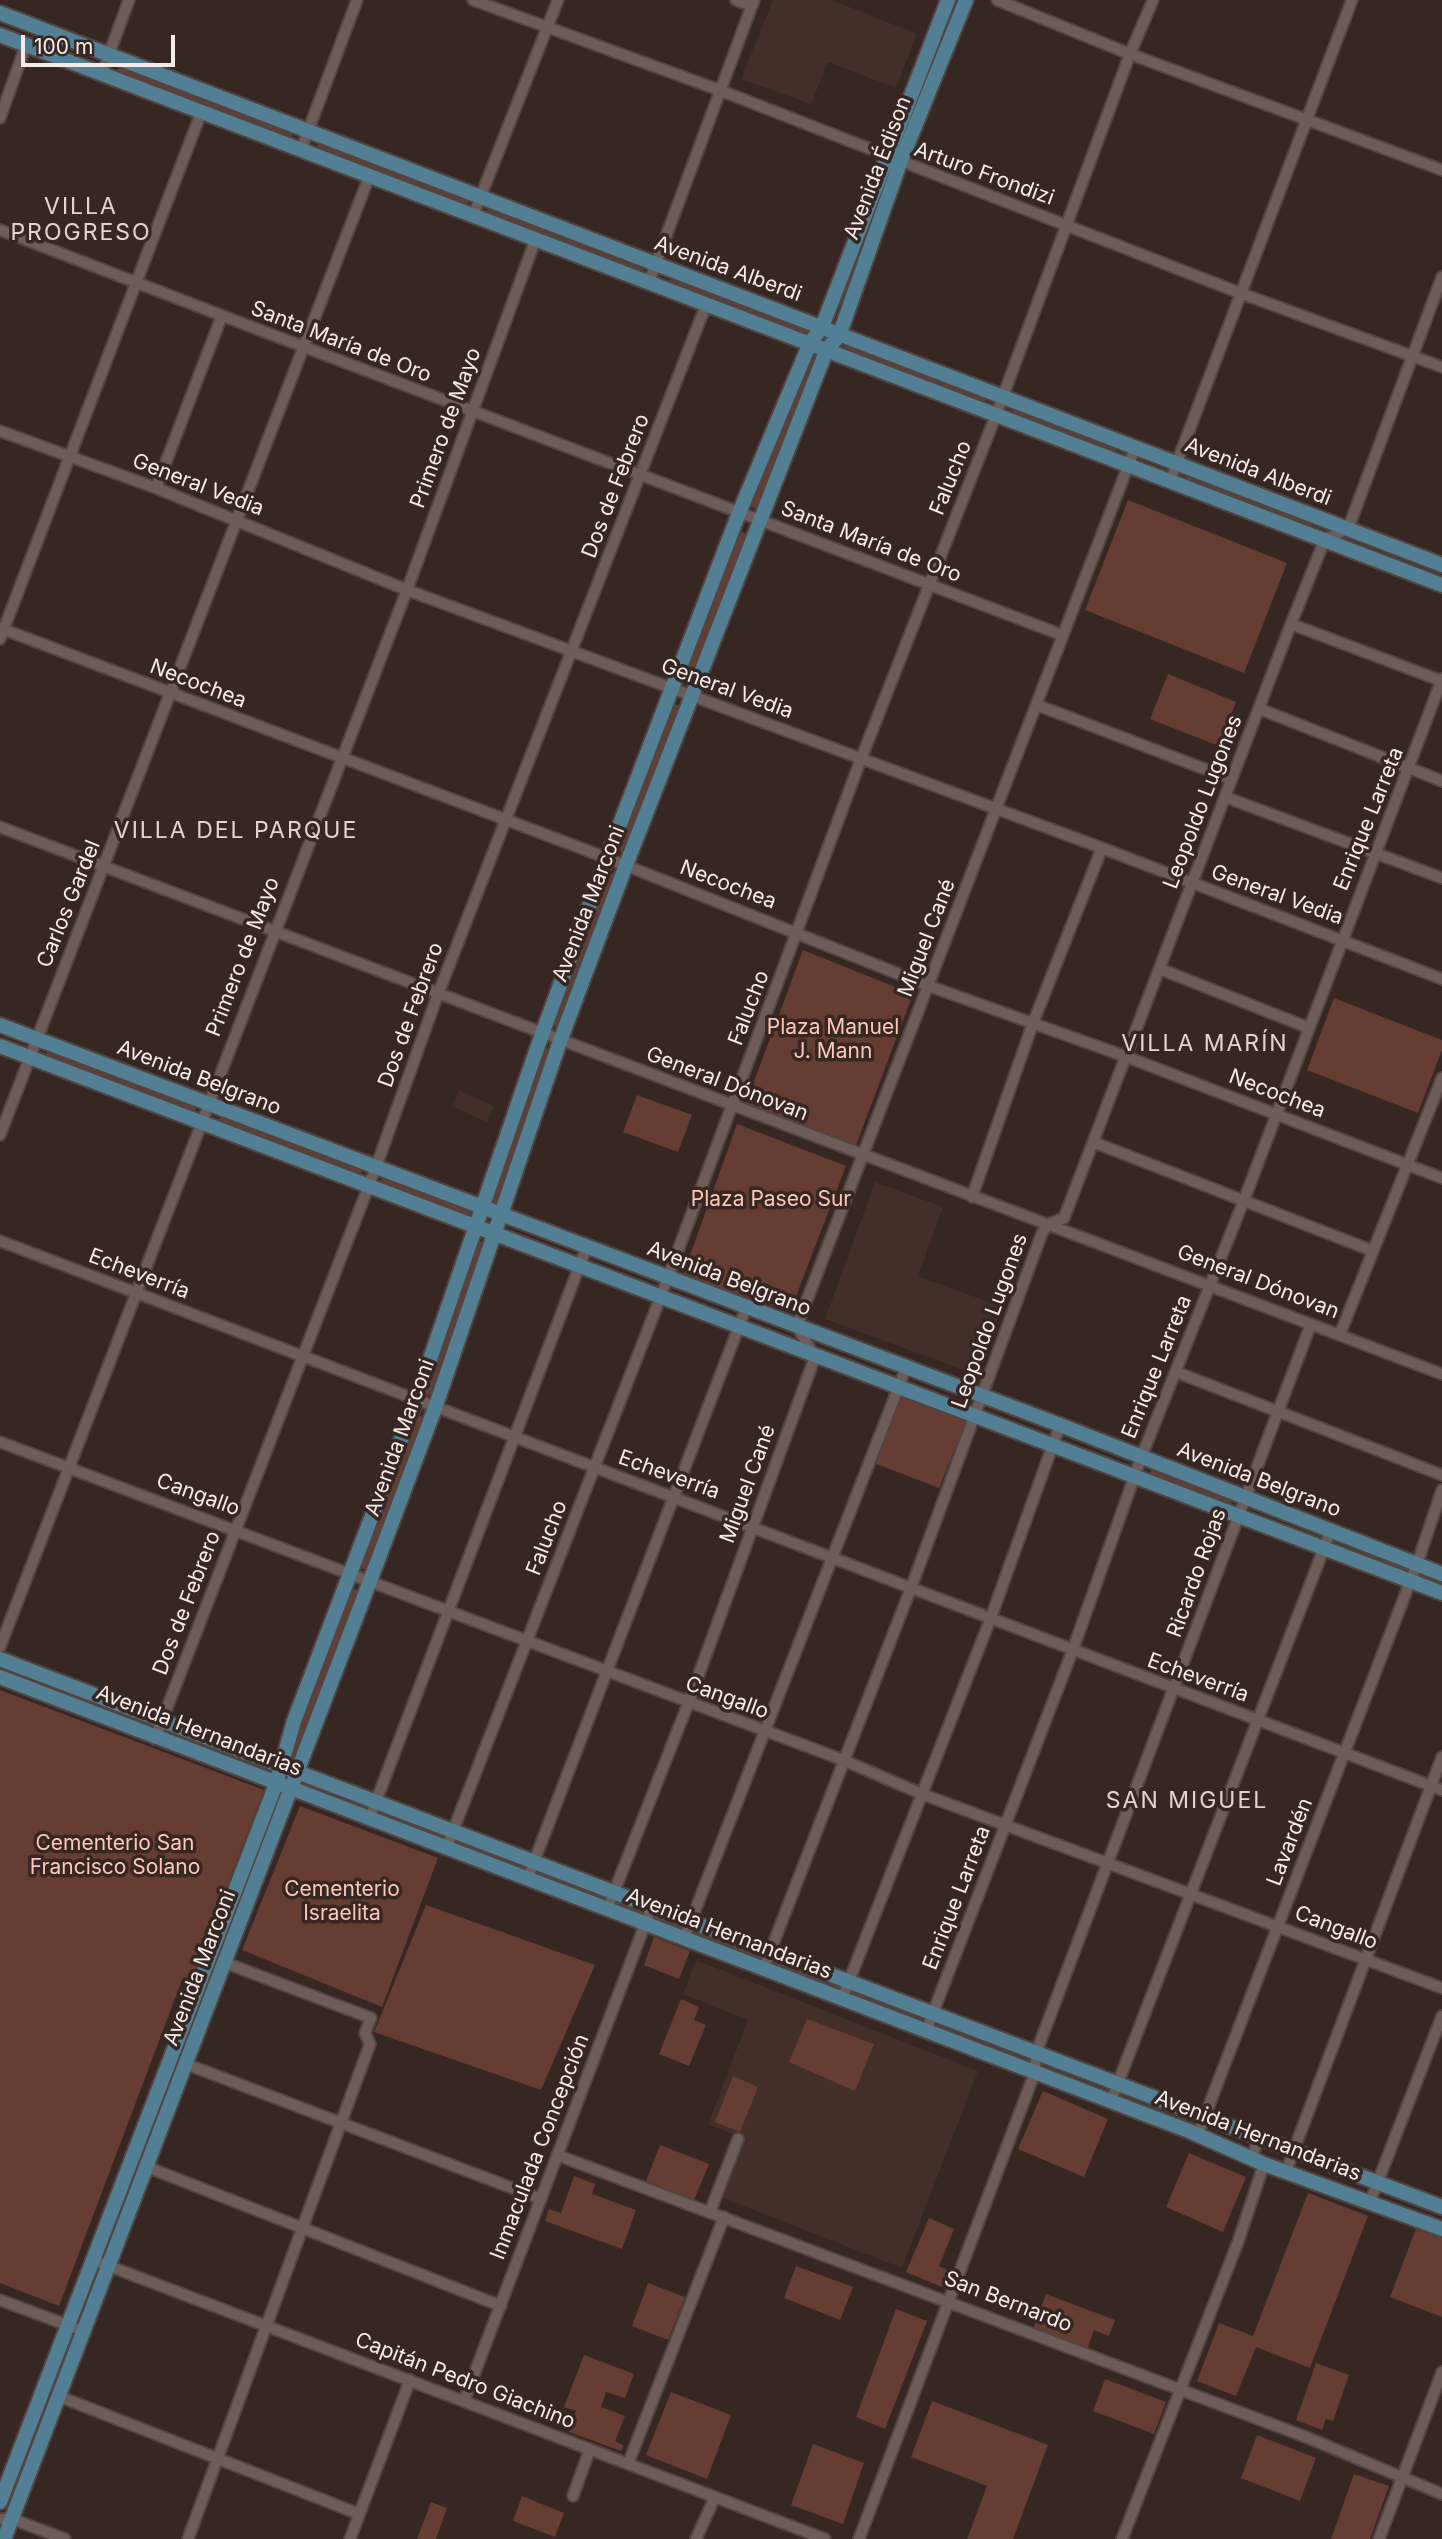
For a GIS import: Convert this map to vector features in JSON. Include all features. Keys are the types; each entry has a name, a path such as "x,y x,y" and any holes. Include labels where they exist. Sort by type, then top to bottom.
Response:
{"main road":[{"name":"Avenida Édison","path":"827,349 839,336 893,160 948,0"},
{"name":"Avenida Édison","path":"822,327 893,160 966,0"},
{"name":"Avenida Alberdi","path":"0,13 1442,565"},
{"name":"Avenida Alberdi","path":"0,35 1442,585"},
{"name":"Avenida Marconi","path":"0,2502 276,1784 279,1764 416,1400 542,1034 607,858 739,513 810,343 822,327"},
{"name":"Avenida Marconi","path":"4,2539 6,2519 58,2396 147,2167 435,1408 560,1041 626,865 827,349"},
{"name":"Avenida Belgrano","path":"0,1025 1060,1425 1442,1574"},
{"name":"Avenida Belgrano","path":"0,1046 1442,1593"},
{"name":"Avenida Hernandarias","path":"0,1658 1442,2207"},
{"name":"Avenida Hernandarias","path":"0,1677 155,1739 292,1788 369,1820 1198,2134 1258,2161 1442,2230"}],"street":[{"path":"102,73 129,0"},
{"path":"301,150 357,0"},
{"name":"Arturo Frondizi","path":"473,0 719,90 1240,293 1442,367"},
{"path":"473,216 558,0"},
{"path":"649,282 753,3 736,0"},
{"path":"997,0 1130,54 1442,170"},
{"name":"Falucho","path":"446,1849 594,1469 861,759 996,415 1130,54 1153,0"},
{"path":"1170,481 1352,0"},
{"path":"0,118 26,45"},
{"path":"1,633 201,113"},
{"name":"Carlos Gardel","path":"0,1135 97,878 106,868 369,177"},
{"name":"Santa María de Oro","path":"0,230 221,318 306,346 1062,635"},
{"name":"Primero de Mayo","path":"0,1647 273,931 407,590 536,241"},
{"path":"1325,539 1349,529 1442,277"},
{"name":"Dos de Febrero","path":"155,1739 376,1167 438,994 573,653 706,305"},
{"path":"156,488 221,318"},
{"name":"General Vedia","path":"0,431 156,488 407,590 1102,848 1442,979"},
{"name":"Miguel Cané","path":"797,1326 860,1155 929,986 1135,448"},
{"name":"Leopoldo Lugones","path":"763,1970 911,1588 1042,1233 1049,1224 1064,1218 1325,539"},
{"path":"1291,624 1442,680"},
{"name":"Necochea","path":"1,633 172,694 626,865 929,986 1127,1057 1442,1178"},
{"name":"Enrique Larreta","path":"926,2031 1072,1651 1141,1458 1244,1200 1442,680"},
{"path":"1037,705 1231,779"},
{"path":"1259,709 1442,781"},
{"path":"1225,797 1442,878"},
{"name":"General Dónovan","path":"0,827 1442,1374"},
{"path":"972,1197 1033,1023 1102,848"},
{"path":"1160,969 1309,1028"},
{"path":"1340,1334 1442,1078"},
{"path":"1093,1142 1373,1251"},
{"name":"Echeverría","path":"0,1241 594,1469 752,1526 1175,1691 1436,1788"},
{"path":"369,1820 587,1246"},
{"path":"527,1880 746,1308"},
{"name":"Ricardo Rojas","path":"859,2539 1035,2072 1036,2053 1175,1691 1311,1324"},
{"path":"797,1326 816,1357"},
{"name":"Miguel Cané","path":"607,1910 688,1704 816,1357"},
{"path":"684,1939 906,1368"},
{"path":"1176,1372 1442,1475"},
{"path":"842,1999 990,1620 1060,1425"},
{"name":"Cangallo","path":"0,1442 236,1529 688,1704 843,1760 922,1794 1442,1988"},
{"name":"Lavardén","path":"1198,2134 1411,1581 1442,1490"},
{"path":"1111,2101 1331,1530"},
{"path":"1286,2171 1365,1961 1436,1788 1442,1757"},
{"name":"Inmaculada Concepción","path":"464,2401 652,1906"},
{"path":"188,2539 370,2044 365,2032 371,2018 223,1962"},
{"path":"1370,2202 1442,2016"},
{"path":"186,2064 541,2199"},
{"path":"1122,2539 1238,2242 1258,2161 1259,2137"},
{"path":"710,2212 738,2139"},
{"name":"San Bernardo","path":"557,2155 1365,2459 1442,2494"},
{"path":"147,2167 501,2306"},
{"path":"628,2464 724,2217"},
{"name":"Capitán Pedro Giachino","path":"92,2260 825,2539"},
{"path":"0,2300 83,2332"},
{"path":"1380,2539 1442,2372"},
{"path":"350,2539 410,2381"},
{"path":"58,2396 359,2514"},
{"path":"573,2496 590,2449"},
{"path":"696,2539 715,2497"},
{"path":"6,2519 65,2539"}],"shaded area":[{"path":"773,0 832,0 917,34 896,88 828,62 811,104 741,79"},
{"path":"459,1090 494,1106 487,1122 452,1106"},
{"path":"875,1182 943,1207 918,1276 1002,1307 977,1375 825,1319"},
{"path":"696,1960 978,2071 902,2268 718,2196 740,2137 708,2124 748,2020 683,1994"}],"green space":[{"path":"119,67 293,134 290,141 116,74"},
{"path":"320,139 470,197 467,205 317,147"},
{"path":"488,209 644,269 642,275 485,215"},
{"path":"671,276 808,328 806,335 668,284"},
{"path":"845,344 986,397 984,404 843,350"},
{"path":"812,354 818,357 756,509 749,506"},
{"path":"1014,408 1116,449 1114,456 1011,415"},
{"path":"1188,474 1313,521 1310,528 1185,480"},
{"path":"1128,500 1287,563 1244,673 1085,610"},
{"path":"740,531 748,534 688,684 680,681"},
{"path":"1168,674 1236,702 1219,746 1150,719"},
{"path":"672,703 681,706 625,854 617,850"},
{"path":"609,872 617,875 559,1028 551,1025"},
{"name":"Plaza Manuel J. Mann","path":"803,950 913,994 855,1148 746,1103"},
{"path":"1334,998 1442,1040 1442,1050 1418,1113 1307,1070"},
{"path":"542,1047 552,1050 498,1204 489,1200"},
{"path":"48,1049 197,1106 194,1113 46,1056"},
{"path":"637,1095 692,1115 678,1152 623,1132"},
{"path":"221,1115 363,1169 360,1176 218,1122"},
{"name":"Plaza Paseo Sur","path":"737,1124 846,1166 790,1312 683,1275"},
{"path":"383,1176 474,1210 471,1218 380,1183"},
{"path":"476,1240 485,1243 432,1396 423,1393"},
{"path":"901,1393 967,1419 939,1488 874,1463"},
{"path":"415,1414 425,1418 368,1571 359,1567"},
{"path":"1152,1468 1232,1499 1231,1504 1149,1475"},
{"path":"351,1588 360,1591 297,1759 288,1756"},
{"name":"Cementerio San Francisco Solano","path":"0,1690 264,1790 190,1983 182,1980 59,2306 0,2283"},
{"path":"276,1796 282,1798 110,2247 104,2244"},
{"name":"Cementerio Israelita","path":"300,1806 438,1858 382,2007 242,1950"},
{"path":"426,1905 595,1965 541,2090 374,2032"},
{"path":"654,1937 690,1951 679,1979 644,1965"},
{"path":"681,1999 699,2007 694,2020 706,2025 689,2066 659,2054"},
{"path":"807,2019 874,2044 855,2091 789,2062"},
{"path":"733,2076 758,2087 740,2132 715,2122"},
{"path":"1043,2091 1108,2119 1084,2177 1018,2149"},
{"path":"660,2145 709,2164 694,2200 646,2181"},
{"path":"1189,2153 1246,2177 1223,2232 1166,2207"},
{"path":"574,2176 595,2184 592,2194 636,2210 622,2249 545,2221 549,2209 561,2213"},
{"path":"1308,2193 1368,2216 1310,2368 1256,2347 1236,2396 1197,2381 1219,2323 1253,2336"},
{"path":"929,2218 954,2229 939,2266 949,2271 942,2287 906,2272"},
{"path":"1417,2226 1442,2235 1442,2317 1390,2297"},
{"path":"796,2266 853,2287 840,2320 784,2298"},
{"path":"648,2283 685,2297 668,2340 632,2326"},
{"path":"1046,2294 1115,2320 1109,2336 1094,2330 1087,2350 1033,2329"},
{"path":"896,2309 927,2321 885,2429 856,2417"},
{"path":"584,2355 634,2374 625,2398 606,2392 601,2407 625,2416 615,2441 624,2446 621,2451 569,2432 576,2411 564,2407"},
{"path":"1316,2363 1349,2375 1333,2421 1326,2419 1322,2430 1296,2420"},
{"path":"1105,2379 1166,2402 1154,2434 1093,2411"},
{"path":"671,2392 731,2415 707,2479 646,2455"},
{"path":"932,2401 1048,2445 1013,2539 967,2539 987,2486 911,2457"},
{"path":"1257,2435 1316,2458 1300,2501 1241,2478"},
{"path":"813,2444 864,2463 843,2524 791,2505"},
{"path":"1354,2474 1389,2486 1370,2539 1331,2539"},
{"path":"522,2496 564,2513 555,2537 513,2521"},
{"path":"431,2502 447,2508 436,2539 417,2539"}],"district":[{"name":"VILLA PROGRESO","path":"81,220"},
{"name":"VILLA DEL PARQUE","path":"236,831"},
{"name":"VILLA MARÍN","path":"1205,1044"},
{"name":"SAN MIGUEL","path":"1187,1801"}]}
